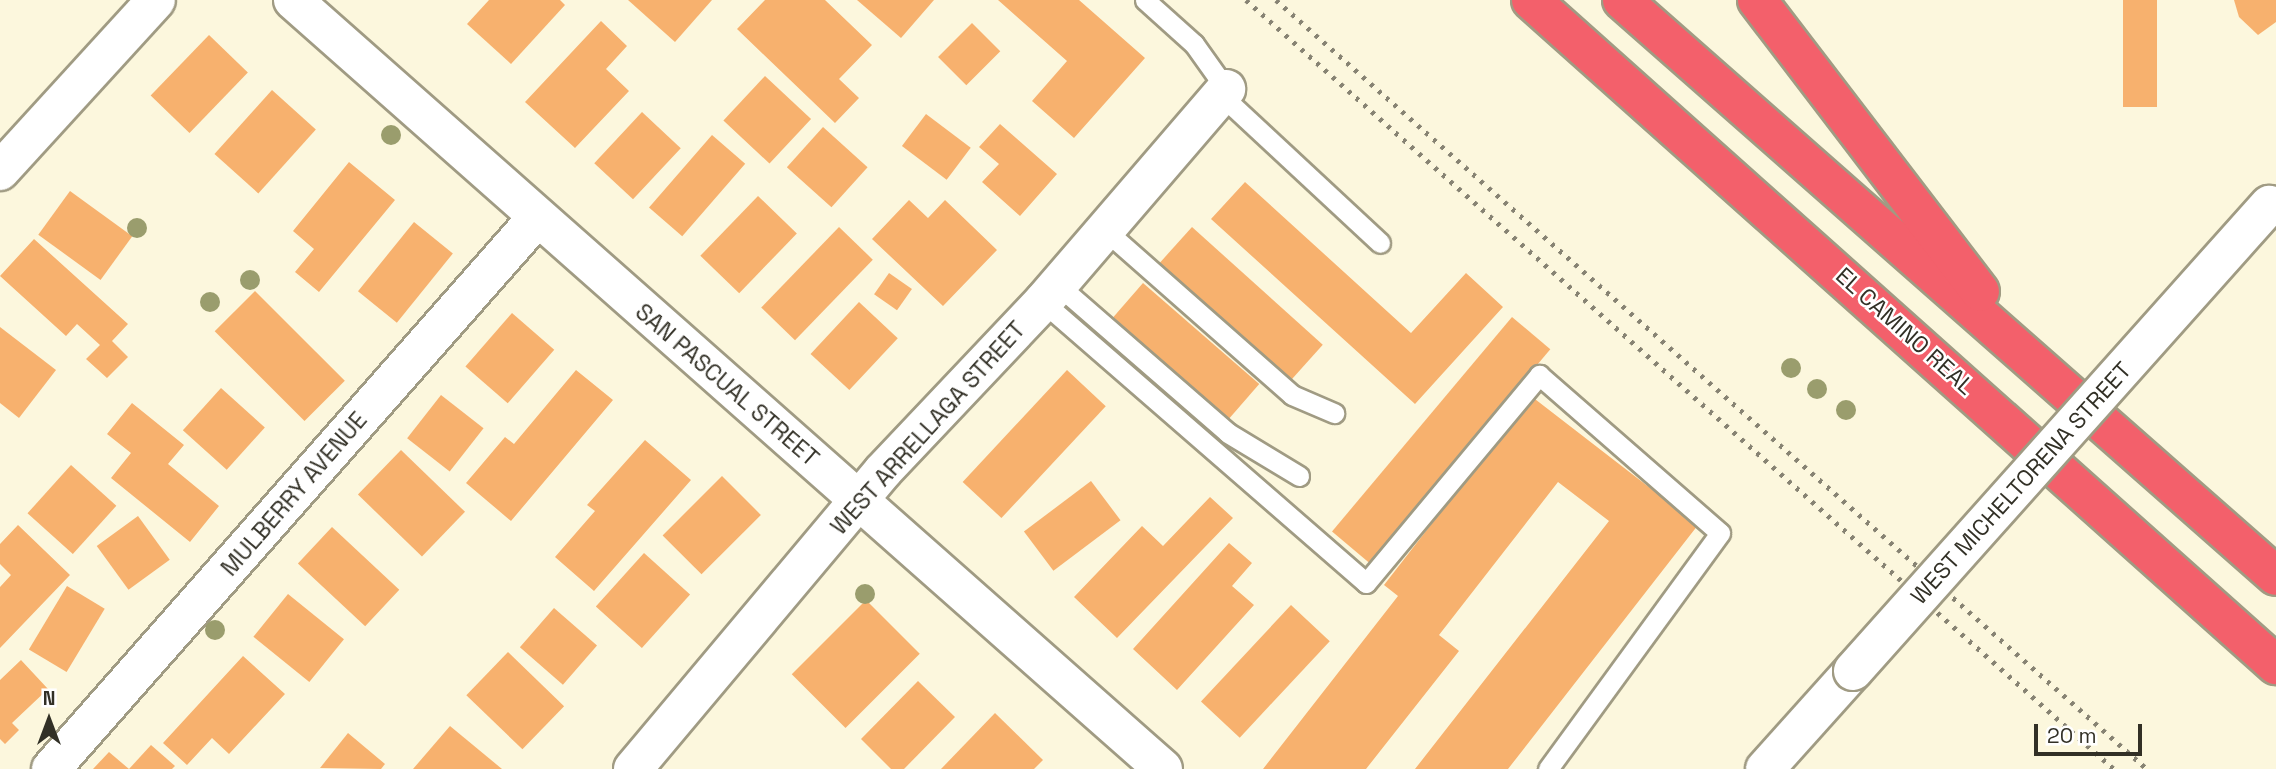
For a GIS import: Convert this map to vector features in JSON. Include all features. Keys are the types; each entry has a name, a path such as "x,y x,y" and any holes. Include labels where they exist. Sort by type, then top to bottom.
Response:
{"highway":[{"name":"EL CAMINO REAL","path":"1531,0 2276,665"},
{"path":"1622,0 2276,576"},
{"path":"1757,0 2031,358"}],"street":[{"path":"0,171 156,0"},
{"name":"SAN PASCUAL STREET","path":"293,0 536,219 1163,769"},
{"name":"WEST ARRELLAGA STREET","path":"634,769 860,501 1050,293 1224,92"},
{"name":"WEST MICHELTORENA STREET","path":"1765,769 2272,201"},
{"name":"MULBERRY AVENUE","path":"51,769 536,219"}],"lane":[{"path":"1145,0 1194,44 1224,92 1380,243"},
{"path":"1105,230 1292,395 1334,413"},
{"path":"1050,293 1227,433 1299,476"},
{"path":"1050,293 1366,583 1539,375 1720,533 1548,769"}],"building":[{"path":"489,0 560,0 565,5 511,64 467,24"},
{"path":"628,0 712,0 675,42"},
{"path":"765,0 825,0 872,45 839,79 859,98 835,123 737,29"},
{"path":"857,0 934,0 901,38"},
{"path":"998,0 1079,0 1145,58 1074,138 1032,101 1067,61"},
{"path":"2123,0 2157,0 2157,107 2123,107"},
{"path":"2234,0 2276,0 2276,22 2258,35 2239,17"},
{"path":"601,21 627,46 606,69 629,91 575,148 525,102"},
{"path":"972,23 1000,51 966,85 938,57"},
{"path":"209,35 248,73 189,133 151,95"},
{"path":"765,76 811,119 769,164 723,121"},
{"path":"272,90 316,129 258,193 214,154"},
{"path":"642,112 681,148 633,199 594,163"},
{"path":"926,114 971,148 947,180 902,146"},
{"path":"1000,124 1057,174 1020,216 982,182 999,164 979,147"},
{"path":"823,127 868,167 831,207 787,167"},
{"path":"712,135 745,164 682,236 649,207"},
{"path":"349,162 395,200 319,292 295,272 314,249 293,231"},
{"path":"1245,182 1411,333 1466,273 1503,307 1415,404 1211,219"},
{"path":"70,191 132,236 101,280 38,235"},
{"path":"758,196 797,234 739,293 700,256"},
{"path":"909,200 928,218 945,200 997,250 943,306 872,239"},
{"path":"414,222 453,253 397,323 358,291"},
{"path":"839,227 873,260 795,340 761,308"},
{"path":"1192,227 1323,345 1288,383 1157,266"},
{"path":"34,239 128,324 112,341 128,357 107,378 86,359 100,345 77,324 66,336 0,276"},
{"path":"889,273 912,289 897,310 874,294"},
{"path":"1143,283 1259,384 1223,426 1107,325"},
{"path":"255,291 345,381 304,421 215,331"},
{"path":"859,302 898,338 849,390 811,354"},
{"path":"512,313 554,350 508,403 465,367"},
{"path":"1512,317 1550,349 1370,564 1332,531"},
{"path":"0,327 56,370 19,418 0,403"},
{"path":"576,370 613,400 511,521 466,483 505,437 514,444"},
{"path":"1067,370 1106,406 1001,518 963,482"},
{"path":"221,388 265,427 227,470 183,430"},
{"path":"441,395 484,428 450,472 407,438"},
{"path":"1531,396 1698,525 1508,769 1415,769 1609,521 1558,482 1439,635 1459,651 1366,769 1263,769 1398,596 1384,585"},
{"path":"132,403 184,445 168,464 219,506 190,542 111,478 131,453 107,434"},
{"path":"645,440 691,480 594,591 555,557 595,511 587,505"},
{"path":"401,450 465,512 422,556 358,495"},
{"path":"71,465 116,506 73,554 28,513"},
{"path":"722,476 761,515 701,574 663,535"},
{"path":"1091,481 1120,520 1053,571 1024,532"},
{"path":"1210,497 1233,518 1117,638 1074,597 1142,526 1163,546"},
{"path":"138,516 170,560 128,590 97,546"},
{"path":"18,525 70,575 0,648 0,587 11,575 0,564 0,544"},
{"path":"332,527 399,590 365,626 298,564"},
{"path":"1229,543 1252,563 1232,586 1254,605 1177,690 1133,649"},
{"path":"644,553 690,594 642,648 596,607"},
{"path":"67,586 105,609 67,672 29,649"},
{"path":"288,594 344,639 309,682 253,637"},
{"path":"866,600 920,654 845,728 792,674"},
{"path":"1291,605 1330,641 1240,738 1201,702"},
{"path":"554,608 597,645 563,685 520,647"},
{"path":"508,652 564,706 522,749 466,695"},
{"path":"243,656 285,694 229,754 212,738 187,765 163,743"},
{"path":"21,660 48,689 12,723 19,730 5,744 0,739 0,680"},
{"path":"918,681 955,717 904,769 891,769 861,739"},
{"path":"995,713 1043,760 1034,769 941,769"},
{"path":"450,726 502,769 413,769"},
{"path":"348,733 385,764 381,769 320,768"},
{"path":"151,745 175,766 172,769 129,769"},
{"path":"109,752 129,769 93,769"}],"railway":[{"path":"1246,0 2114,769"},
{"path":"1276,0 2147,769"}]}
